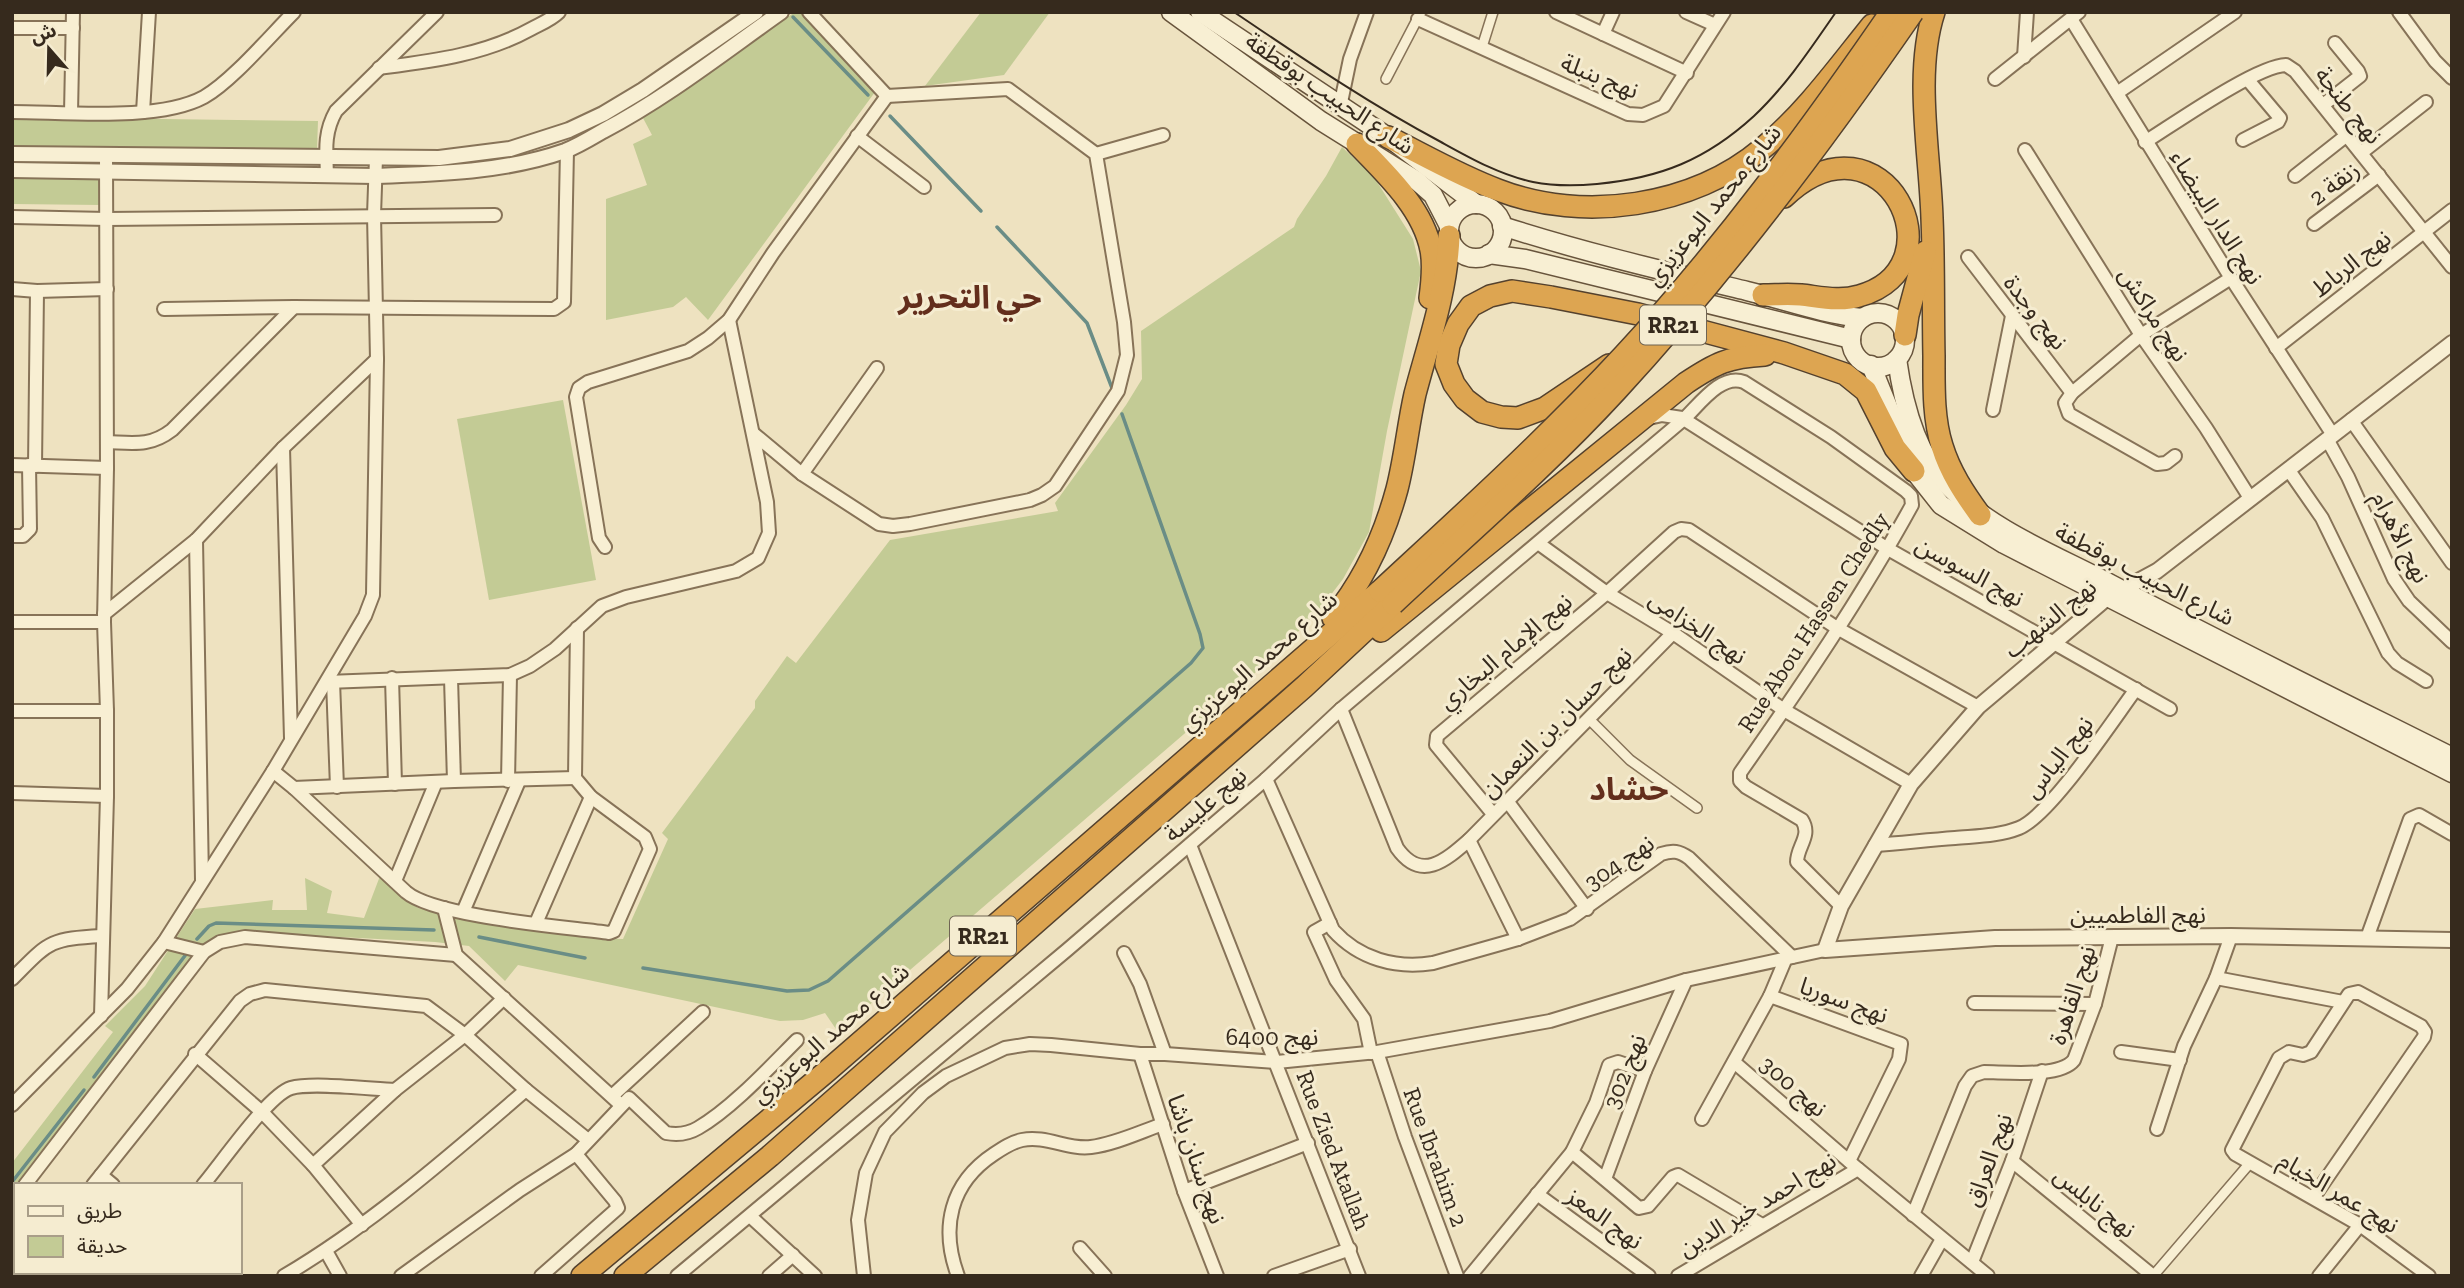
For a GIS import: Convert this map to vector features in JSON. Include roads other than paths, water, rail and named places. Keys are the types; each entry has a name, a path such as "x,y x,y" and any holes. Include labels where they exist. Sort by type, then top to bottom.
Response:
{"highway":[{"path":"1388,137 1498,191 1529,200 1555,205 1598,207 1648,201 1704,185 1737,167 1763,148 1792,120 1882,12"},
{"name":"شارع محمد البوعزيزي","path":"625,1276 770,1156 1304,687 1386,597 1625,354 1746,210 1838,89 1891,12"},
{"name":"شارع محمد البوعزيزي","path":"582,1276 826,1072 1290,667 1386,597 1532,475 1608,399 1688,308 1852,101 1913,12"},
{"path":"1934,12 1926,35 1925,107 1932,218 1934,381 1941,444 1960,488 1980,515"},
{"path":"1357,144 1409,202 1431,249 1432,280 1423,365"},
{"path":"1760,219 1799,183 1823,170 1845,167 1869,173 1897,196 1906,214 1909,240 1904,261 1895,276 1879,289 1858,297 1835,299 1763,295"},
{"path":"1905,335 1932,218"},
{"path":"1290,667 1354,592 1378,547 1397,487 1411,410 1448,269 1449,231"},
{"path":"1625,354 1545,408 1518,418 1482,412 1465,399 1454,384 1446,364 1449,345 1458,324 1471,306 1490,296 1512,291 1638,314 1784,353 1845,374 1866,391 1895,448 1914,471"},
{"path":"1304,687 1335,667 1422,600 1686,383 1710,367 1736,357 1784,353"}],"main road":[{"name":"شارع الحبيب بوقطفة","path":"1171,12 1321,121 1417,181 1433,195 1449,231"},
{"name":"شارع الحبيب بوقطفة","path":"1200,12 1388,137 1476,204"},
{"path":"1489,254 1500,242 1502,226 1493,210 1476,204 1468,205 1456,213 1449,231 1457,251 1464,256 1473,258 1489,254 1525,259 1851,340"},
{"path":"1502,226 1572,248 1763,295 1836,316 1862,318 1879,313 1888,315 1896,319 1905,335 1902,352 1897,359 1885,366 1871,365 1856,356 1851,340 1852,331 1862,318"},
{"name":"شارع الحبيب بوقطفة","path":"1897,359 1906,405 1928,460 1945,484 1980,515 2115,594 2452,773"},
{"name":"شارع الحبيب بوقطفة","path":"1871,365 1914,471 1941,505 2004,544 2115,594 2452,757"}],"street":[{"path":"71,113 73,12"},
{"path":"143,112 149,12"},
{"path":"12,112 143,112 187,104 222,83 294,12"},
{"path":"327,174 327,131 336,111 437,12"},
{"path":"379,68 435,61 489,49 559,12"},
{"path":"12,154 439,158 510,149 569,130 643,90 756,12"},
{"path":"12,170 375,176 487,168 567,150 637,113 780,12"},
{"path":"809,12 887,96"},
{"path":"1340,107 1350,59 1367,12"},
{"path":"1482,47 1493,12"},
{"path":"1556,12 1687,73"},
{"path":"1603,34 1614,12"},
{"path":"1686,12 1714,25"},
{"name":"نهج بنبلة","path":"1420,16 1628,114 1643,116 1664,106 1724,12"},
{"path":"2024,57 2027,12"},
{"path":"2117,93 2235,12"},
{"path":"2399,12 2435,61 2452,78"},
{"path":"1386,79 1420,16"},
{"name":"نهج الدار البيضاء","path":"1995,79 2075,16 2145,142 2330,437"},
{"path":"12,28 73,28"},
{"path":"2323,106 2360,76 2335,43"},
{"name":"نهج طنجة","path":"2145,142 2248,80 2286,65 2295,71 2452,267"},
{"path":"2243,140 2278,122 2280,118 2248,80"},
{"path":"605,547 598,538 576,397 579,388 588,382 688,351 729,320 773,253 887,96 1008,89 1096,154 1127,355 1118,391 1055,486 1030,500 893,526 879,524 802,474 754,434"},
{"path":"2361,153 2426,102"},
{"path":"1096,154 1163,135"},
{"path":"2295,176 2347,135"},
{"path":"857,136 924,187"},
{"path":"164,309 560,307 564,302 567,150"},
{"name":"نهج مراكش","path":"2025,150 2141,335 2206,428 2250,498"},
{"path":"101,1016 107,796 104,618 107,155"},
{"path":"12,1105 127,989 164,942 291,739 330,682 373,595 377,359 374,215 376,158"},
{"name":"زنقة 2","path":"2314,224 2379,175"},
{"name":"نهج الرباط","path":"2276,348 2452,210"},
{"path":"12,217 107,219 495,215"},
{"name":"نهج وجدة","path":"1968,257 2072,393"},
{"path":"2175,456 2166,463 2157,464 2069,414 2065,405 2072,393 2141,335 2231,278"},
{"path":"12,289 107,289"},
{"path":"12,537 23,536 30,529 37,291"},
{"path":"107,442 149,443 160,440 294,307"},
{"path":"1993,410 2012,316"},
{"path":"330,682 510,675 530,666 555,649 602,606 626,597 736,571 758,558 769,533 767,502 729,320"},
{"name":"نهج الشهب","path":"1825,950 1842,906 1911,784 1978,707 2115,594 2157,571 2452,343"},
{"path":"12,622 104,618 196,540 284,448 377,359"},
{"path":"802,474 877,368"},
{"name":"Rue Abou Hassen Chedly","path":"1683,419 1720,385 1737,379 1831,437 1911,496 1912,505 1888,549 1740,773 1740,780 1746,787 1802,820 1806,835 1797,854 1797,862 1842,906"},
{"path":"1643,419 1662,415 1683,419 1680,403 1686,383"},
{"name":"نهج عليسة","path":"677,1276 911,1082 1266,779 1341,709 1683,419"},
{"name":"نهج السوسن","path":"1683,419 1888,549 2170,709"},
{"path":"2351,420 2452,563"},
{"name":"نهج الأهرام","path":"2330,437 2394,579 2409,601 2452,642"},
{"path":"284,448 291,739"},
{"path":"12,465 107,468"},
{"path":"2288,469 2322,518 2388,653 2397,663 2426,681"},
{"name":"نهج الإمام البخاري","path":"1493,814 1436,745 1437,736 1607,593 1674,532 1689,530 1837,628"},
{"path":"196,540 202,881"},
{"name":"نهج الخزامى","path":"1538,543 1607,593 1673,633 1784,710 1911,784"},
{"path":"273,771 412,897 463,912 609,933 617,928 650,849 645,837 592,797 575,778 577,628"},
{"path":"1837,628 1978,707"},
{"name":"نهج حسان بن النعمان","path":"1341,709 1388,828 1404,857 1422,867 1432,866 1450,857 1469,841 1673,633"},
{"path":"463,912 513,781 510,675"},
{"path":"392,678 395,784"},
{"path":"451,678 454,781"},
{"path":"330,682 337,787"},
{"name":"نهج الياس","path":"1875,845 1998,834 2021,828 2034,820 2136,689"},
{"path":"12,711 107,711"},
{"path":"1589,719 1630,760 1697,808"},
{"path":"294,788 575,778"},
{"name":"نهج 304","path":"1266,779 1330,923 1343,940 1360,953 1396,965 1414,966 1518,939 1550,928 1587,909 1661,854 1670,851 1680,852 1789,958"},
{"path":"395,881 436,782"},
{"path":"12,793 107,796"},
{"path":"536,923 592,797"},
{"path":"1508,802 1587,909"},
{"path":"2367,938 2410,819 2419,816 2452,834"},
{"path":"1469,841 1518,939"},
{"name":"Rue Zied Atallah","path":"1189,845 1277,1062 1359,1276"},
{"path":"444,908 456,955 616,1101"},
{"name":"Rue Ibrahim 2","path":"1330,923 1314,932 1336,980 1364,1019 1457,1276"},
{"path":"12,979 46,946 56,940 102,936"},
{"path":"2157,1129 2180,1060 2216,978 2231,936"},
{"name":"نهج الفاطميين","path":"1825,950 1996,938 2231,936 2452,940"},
{"path":"27,1183 204,952 220,942 244,937 456,955"},
{"name":"نهج القاهرة","path":"2042,1072 2056,1071 2069,1066 2074,1060 2095,1004 2112,937"},
{"path":"164,942 204,952"},
{"name":"نهج 6400","path":"864,1276 858,1220 866,1173 885,1132 923,1093 946,1076 1018,1045 1051,1045 1140,1054 1277,1062 1374,1052 1550,1021 1686,980 1825,950"},
{"path":"1124,953 1140,984 1165,1054"},
{"name":"نهج 300","path":"1702,1119 1789,958"},
{"path":"2216,978 2343,1002 2352,992 2363,993 2421,1026 2425,1032 2313,1198"},
{"name":"نهج 302","path":"1605,1179 1646,1071 1686,980"},
{"path":"97,1180 240,1001 250,994 265,990 418,1004 434,1011 588,1140"},
{"name":"نهج سوريا","path":"1770,996 1900,1044 1899,1059 1854,1165"},
{"path":"313,1164 395,1090 465,1035 504,998"},
{"name":"نهج عمر الخيام","path":"2343,1002 2311,1052 2302,1055 2289,1052 2279,1058 2234,1143 2233,1152 2360,1225 2429,1276"},
{"path":"1974,1003 2095,1004"},
{"path":"401,1276 520,1190 576,1154 616,1101 703,1013"},
{"path":"616,1101 630,1098 666,1133 689,1132 731,1102 797,1041"},
{"path":"2121,1052 2180,1060"},
{"path":"195,1054 262,1112 313,1164 362,1225"},
{"name":"نهج سنان باشا","path":"1140,1054 1184,1191 1217,1276"},
{"path":"1470,1276 1572,1152 1596,1102 1609,1065 1618,1062 1646,1071"},
{"name":"نهج 300","path":"1734,1062 1988,1276"},
{"path":"1913,1215 1970,1079 1984,1072 2042,1072"},
{"name":"نهج العراق","path":"1972,1262 2042,1072"},
{"path":"911,1082 923,1093"},
{"path":"205,1183 262,1112 281,1093 298,1087 395,1090"},
{"path":"284,1276 362,1225 526,1090"},
{"path":"958,1276 949,1241 950,1213 964,1182 983,1161 1008,1144 1022,1140 1044,1140 1093,1147 1163,1124"},
{"path":"1184,1191 1308,1143"},
{"path":"1572,1152 1639,1208 1648,1206 1673,1177 1678,1175 1762,1225"},
{"path":"541,1276 618,1208 576,1154"},
{"name":"نهج نابلس","path":"2011,1161 2147,1274"},
{"path":"2147,1274 2250,1163"},
{"name":"نهج احمد خير الدين","path":"1678,1276 1854,1165"},
{"name":"نهج المعز","path":"1537,1194 1649,1276"},
{"path":"750,1216 815,1276"},
{"path":"2319,1276 2360,1225"},
{"path":"1921,1276 1942,1239"},
{"path":"1080,1248 1105,1276"},
{"path":"1274,1276 1350,1249"},
{"path":"326,1251 341,1276"},
{"path":"769,1276 793,1255"}],"waterway":[{"path":"793,17 868,95"},
{"path":"890,116 981,211"},
{"path":"997,227 1087,323 1112,388"},
{"path":"643,968 787,991 809,990 828,981 1191,663 1203,648 1200,634 1122,414"},
{"path":"197,939 209,926 216,923 434,930"},
{"path":"479,937 585,958"},
{"path":"94,1077 187,953"},
{"path":"12,1182 84,1090"}],"tram line":[{"path":"1234,12 1362,96 1474,160 1521,179 1573,185 1641,177 1681,164 1718,144 1754,116 1777,92 1836,12"}],"district":[{"name":"حي التحرير","path":"970,297"},
{"name":"حشاد","path":"1629,789"}]}
